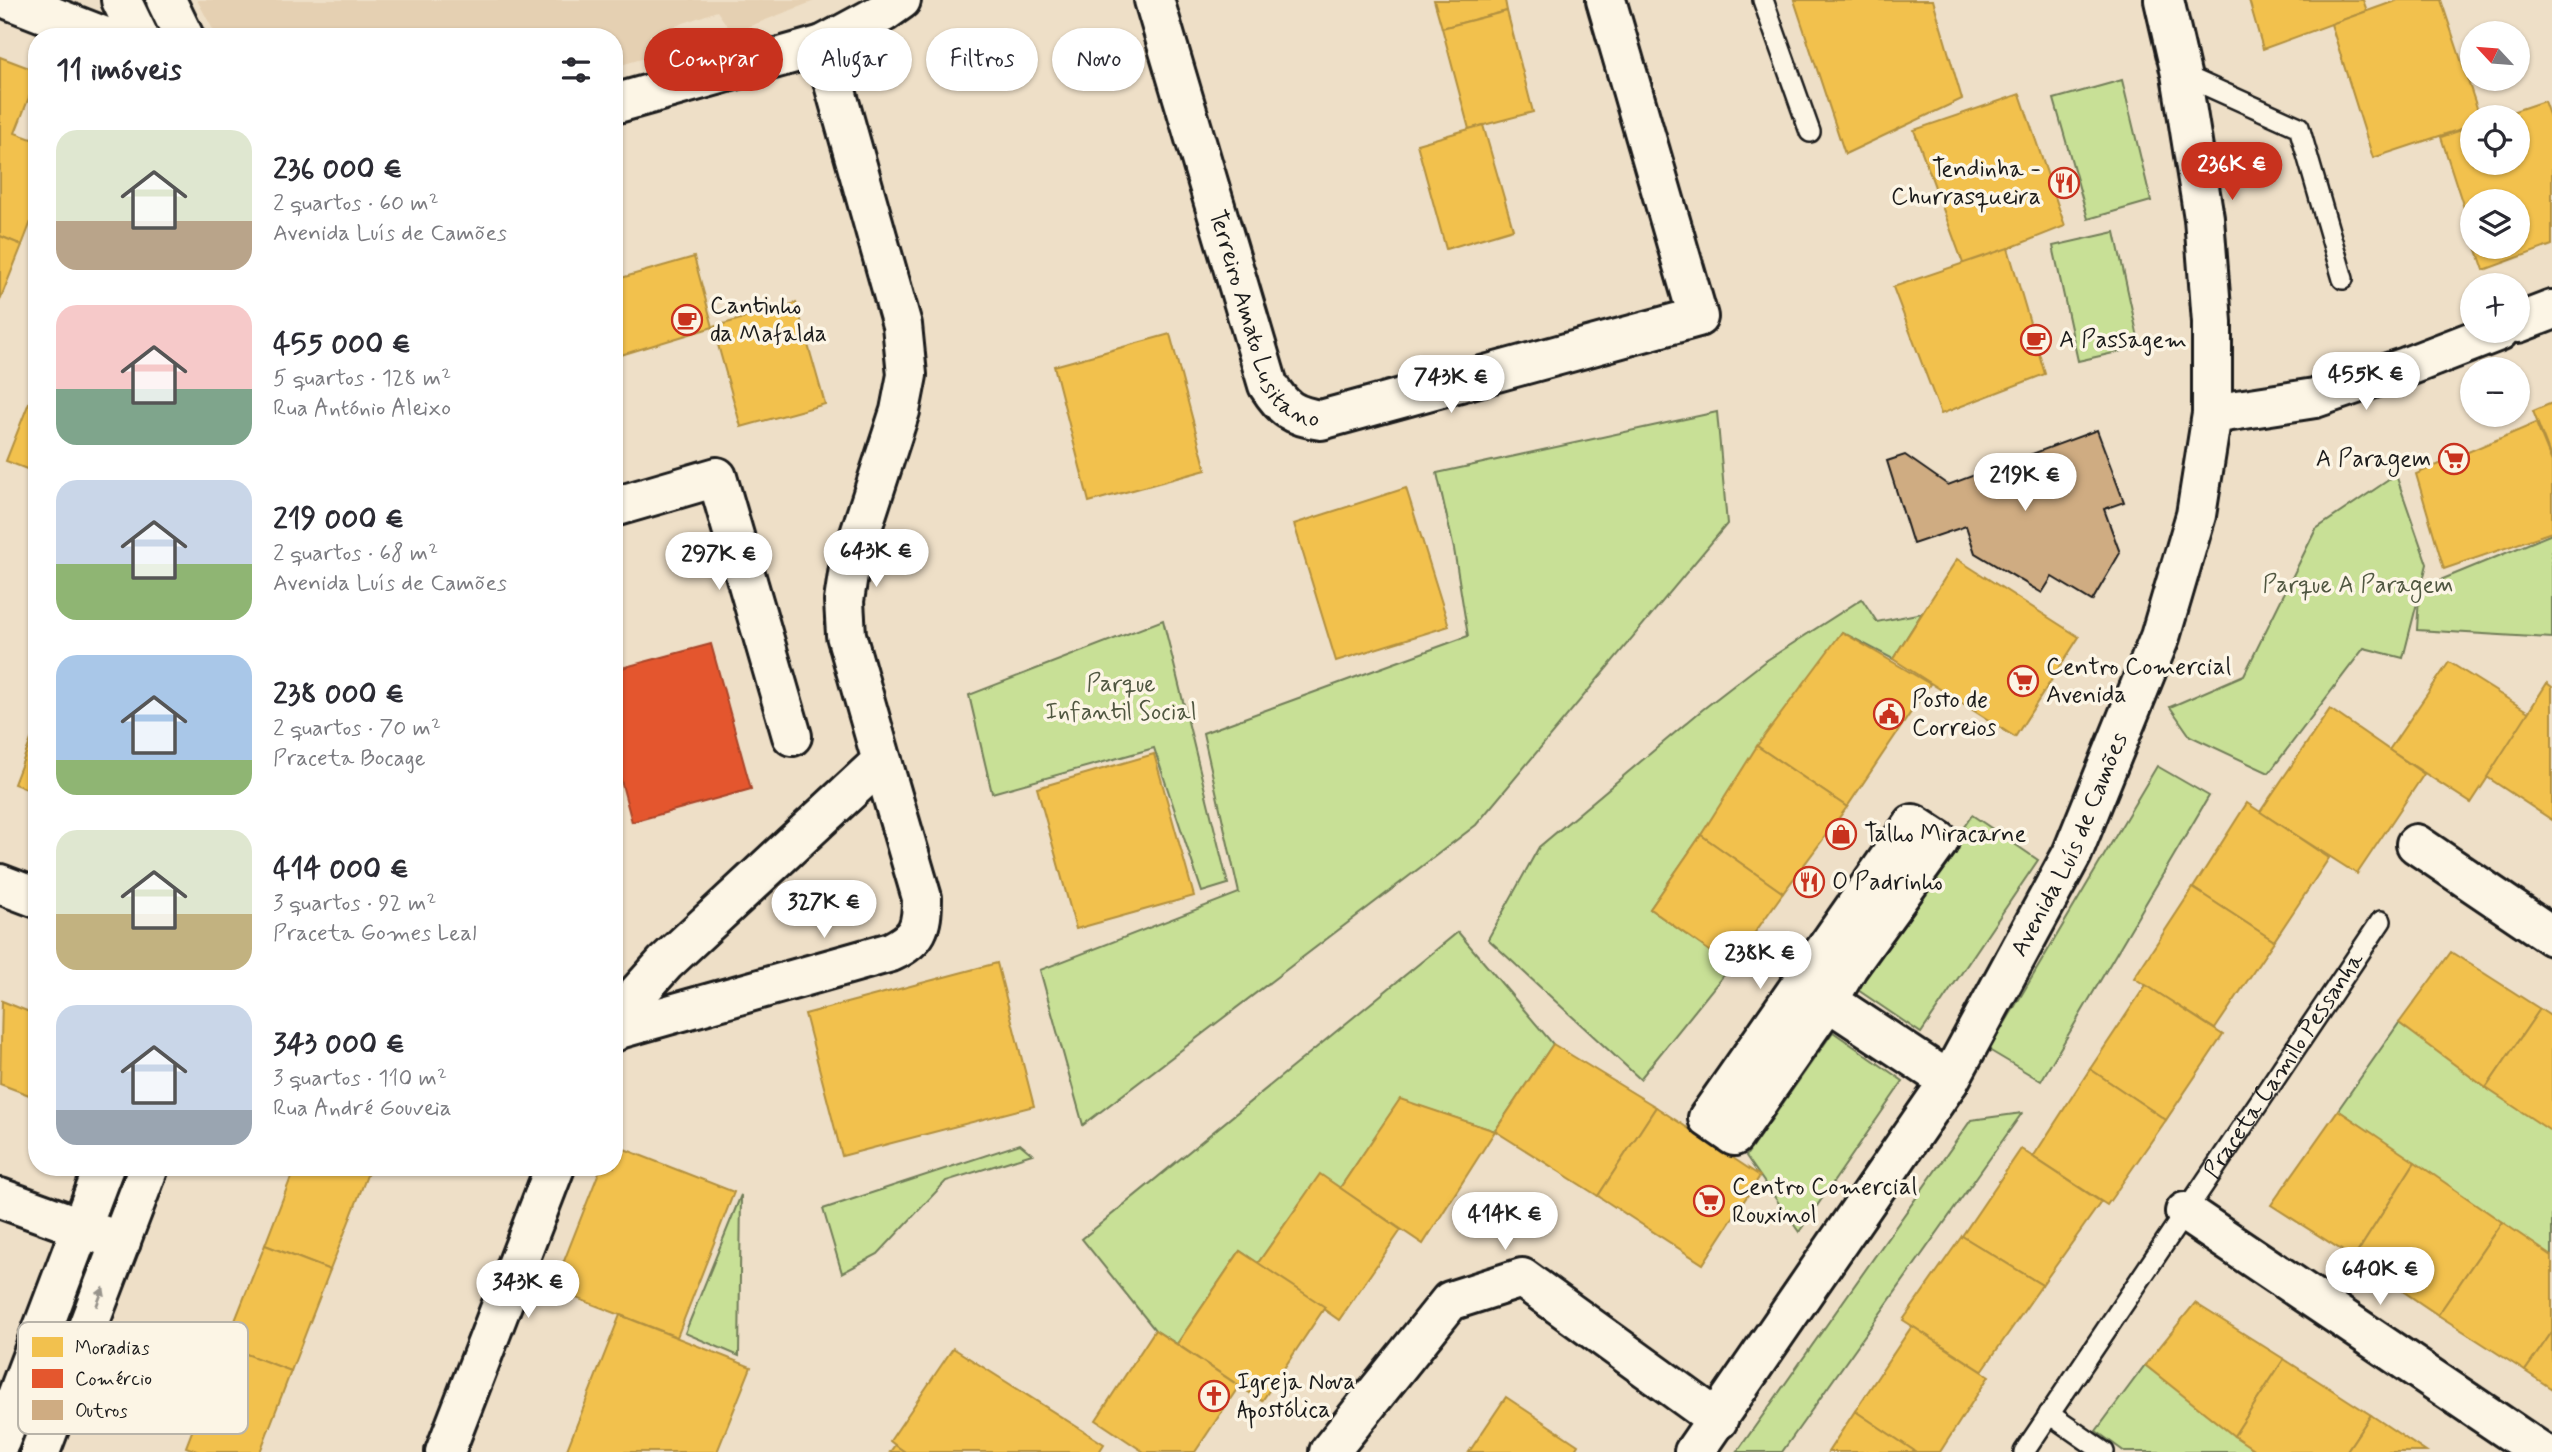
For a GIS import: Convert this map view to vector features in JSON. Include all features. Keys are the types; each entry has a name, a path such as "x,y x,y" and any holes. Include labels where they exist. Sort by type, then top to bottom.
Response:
{"street":[{"path":"10,0 82,28"},
{"path":"121,0 135,28"},
{"path":"166,0 180,28"},
{"path":"854,28 901,0"},
{"name":"Terreiro Amato Lusitano","path":"1154,0 1268,386 1280,404 1300,417 1321,420 1698,317 1606,0"},
{"name":"Avenida Luís de Camões","path":"1694,1452 1949,1081 2072,854 2155,649 2196,515 2212,414 2212,323 2204,218 2181,74 2164,0"},
{"path":"623,101 797,52"},
{"path":"623,1029 891,953 908,944 920,923 922,898 846,635 844,601 849,568 900,411 907,375 902,325 836,91"},
{"path":"2530,318 2552,310"},
{"path":"2212,414 2315,398 2468,343"},
{"path":"623,505 717,477 792,736"},
{"path":"623,1016 630,1002 665,963 882,761"},
{"path":"1913,824 1939,841 1849,967 1828,1001 1734,1136 1708,1118 1913,824"},
{"path":"2416,844 2552,936"},
{"path":"0,884 28,895"},
{"path":"1828,1001 1949,1081"},
{"path":"45,1322 101,1176"},
{"path":"90,1322 146,1176"},
{"path":"445,1452 552,1176"},
{"path":"0,1198 121,1242"},
{"path":"2185,1212 2541,1452"},
{"path":"1329,1452 1450,1301 1522,1278 1718,1420"},
{"path":"0,1441 18,1394"},
{"path":"40,1452 47,1434"}],"lane":[{"path":"1763,0 1810,132"},
{"path":"2181,74 2299,127 2343,279"},
{"name":"Praceta Camilo Pessanha","path":"2024,1452 2381,920"},
{"path":"2049,1414 2104,1452"}],"shaded area":[{"path":"197,0 817,0 745,28 729,28 717,11 670,28 644,28 644,58 623,64 623,28 212,28"}],"green space":[{"path":"2122,80 2151,201 2088,219 2054,99"},
{"path":"2115,232 2140,347 2078,361 2053,246"},
{"path":"1717,412 1727,524 1476,825 1083,1125 1040,970 1239,893 1203,733 1468,636 1454,549 1437,473"},
{"name":"Parque A Paragem","path":"2396,475 2427,564 2421,588 2552,534 2552,638 2417,630 2419,595 2403,658 2364,648 2269,773 2190,736 2170,707 2244,675 2316,529"},
{"path":"1862,599 1877,622 1922,613 1893,659 1842,632 1650,909 1731,966 1640,1079 1488,939 1539,847 1702,710 1764,662"},
{"name":"Parque Infantil Social","path":"1163,620 1228,884 1202,892 1154,748 992,793 969,695"},
{"path":"2157,766 2209,796 2041,1081 1989,1050"},
{"path":"1972,815 2038,860 1921,1033 1855,988"},
{"path":"1458,932 1553,1044 1495,1131 1400,1100 1340,1188 1320,1175 1258,1263 1240,1251 1177,1344 1155,1330 1082,1239"},
{"path":"2399,1023 2552,1128 2552,1258 2338,1110"},
{"path":"1833,1032 1903,1081 1799,1232 1746,1156"},
{"path":"2022,1113 1782,1452 1737,1452 1971,1120"},
{"path":"1020,1144 1032,1154 946,1181 878,1254 842,1273 823,1209"},
{"path":"741,1195 739,1356 685,1333"},
{"path":"2145,1365 2262,1452 2125,1452 2096,1431"}],"building: Moradias":[{"path":"1434,0 1505,0 1507,11 1442,28"},
{"path":"1794,0 1933,0 1962,99 1845,154"},
{"path":"2249,0 2363,0 2367,11 2263,49"},
{"path":"2398,0 2441,0 2460,57 2460,91 2471,91 2476,105 2460,105 2460,129 2373,158 2331,24"},
{"path":"1507,11 1533,112 1469,129 1442,28"},
{"path":"0,57 28,68 28,100 15,133 28,138 28,229 22,245 0,236"},
{"path":"2020,94 2065,226 1964,266 1914,130"},
{"path":"2544,101 2552,123 2552,245 2530,253 2530,189 2460,189 2460,196 2441,137 2460,130 2460,175 2530,175 2530,106"},
{"path":"1483,125 1513,229 1446,249 1417,144"},
{"path":"0,236 22,245 0,300"},
{"path":"2008,248 2045,374 1941,414 1893,287"},
{"path":"694,257 713,327 623,354 623,277"},
{"path":"2480,259 2514,259 2484,270"},
{"path":"796,303 825,404 741,427 713,327"},
{"path":"1170,334 1206,470 1089,502 1054,366"},
{"path":"2552,403 2552,460 2533,411"},
{"path":"28,405 28,470 6,461"},
{"path":"2536,423 2552,462 2552,532 2444,569 2416,474"},
{"path":"1406,488 1449,626 1336,661 1294,524"},
{"path":"1957,559 2079,637 2015,737 1893,659"},
{"path":"1842,632 1930,684 1847,807 1757,746"},
{"path":"2449,662 2530,713 2471,803 2389,750"},
{"path":"2547,683 2552,687 2552,820 2487,777"},
{"path":"2330,709 2424,774 2357,874 2260,812"},
{"path":"1757,746 1847,807 1783,893 1701,835"},
{"path":"28,747 28,789 14,784"},
{"path":"1154,754 1194,896 1076,929 1037,788"},
{"path":"2247,803 2329,858 2274,941 2193,888"},
{"path":"1701,835 1783,893 1731,966 1650,909"},
{"path":"2193,888 2274,941 2215,1029 2134,978"},
{"path":"2451,952 2540,1009 2486,1088 2399,1023"},
{"path":"997,963 1034,1106 842,1156 805,1014"},
{"path":"2146,985 2223,1035 2166,1120 2090,1069"},
{"path":"2,1001 28,1011 28,1095 0,1084"},
{"path":"2540,1009 2552,1017 2552,1132 2486,1088"},
{"path":"1553,1044 1656,1107 1598,1196 1495,1131"},
{"path":"2090,1069 2166,1120 2107,1205 2033,1157"},
{"path":"1400,1099 1495,1131 1423,1244 1340,1188"},
{"path":"1656,1107 1760,1176 1703,1264 1598,1196"},
{"path":"2338,1110 2415,1162 2354,1258 2271,1205"},
{"path":"623,1149 734,1192 677,1337 553,1289 597,1176 623,1176"},
{"path":"2021,1149 2101,1202 2042,1285 1962,1236"},
{"path":"2415,1162 2502,1222 2438,1315 2354,1258"},
{"path":"1320,1174 1401,1230 1339,1320 1258,1263"},
{"path":"292,1176 367,1176 330,1270 265,1245"},
{"path":"2502,1222 2552,1256 2552,1332 2525,1371 2438,1315"},
{"path":"1962,1236 2042,1285 1982,1371 1903,1320"},
{"path":"265,1245 330,1270 291,1371 248,1355 248,1322 235,1322"},
{"path":"1240,1251 1325,1307 1262,1401 1177,1344"},
{"path":"2195,1303 2284,1359 2234,1436 2145,1365"},
{"path":"620,1315 751,1367 717,1452 566,1452"},
{"path":"1912,1326 1989,1376 1940,1452 1916,1452 1855,1411"},
{"path":"1155,1330 1239,1386 1195,1452 1144,1452 1096,1420"},
{"path":"2552,1332 2552,1389 2525,1371"},
{"path":"953,1348 1104,1444 1099,1452 905,1452 895,1445 890,1441"},
{"path":"248,1355 291,1371 260,1452 199,1452 186,1447 191,1434 248,1434"},
{"path":"2284,1359 2371,1415 2346,1452 2258,1452 2234,1436"},
{"path":"1506,1397 1578,1445 1574,1452 1469,1452"},
{"path":"1855,1411 1916,1452 1828,1452"},
{"path":"2371,1415 2426,1452 2346,1452"},
{"path":"895,1445 905,1452 890,1452"}],"building: Comércio":[{"path":"711,644 751,789 632,822 623,788 623,668"}],"building: Outros":[{"path":"2097,430 2124,502 2104,509 2120,553 2092,601 2052,577 2042,593 1975,553 1966,526 1913,544 1887,461 1905,455 1948,485"}],"place":[{"name":"Tendinha - Churrasqueira","path":"2064,183"},
{"name":"Cantinho da Mafalda","path":"687,320"},
{"name":"A Passagem","path":"2036,340"},
{"name":"A Paragem","path":"2454,459"},
{"name":"Centro Comercial Avenida","path":"2023,681"},
{"name":"Posto de Correios","path":"1889,714"},
{"name":"Talho Miracarne","path":"1841,834"},
{"name":"O Padrinho","path":"1809,882"},
{"name":"Centro Comercial Rouxinol","path":"1709,1201"},
{"name":"Igreja Nova Apostólica","path":"1214,1396"}]}
